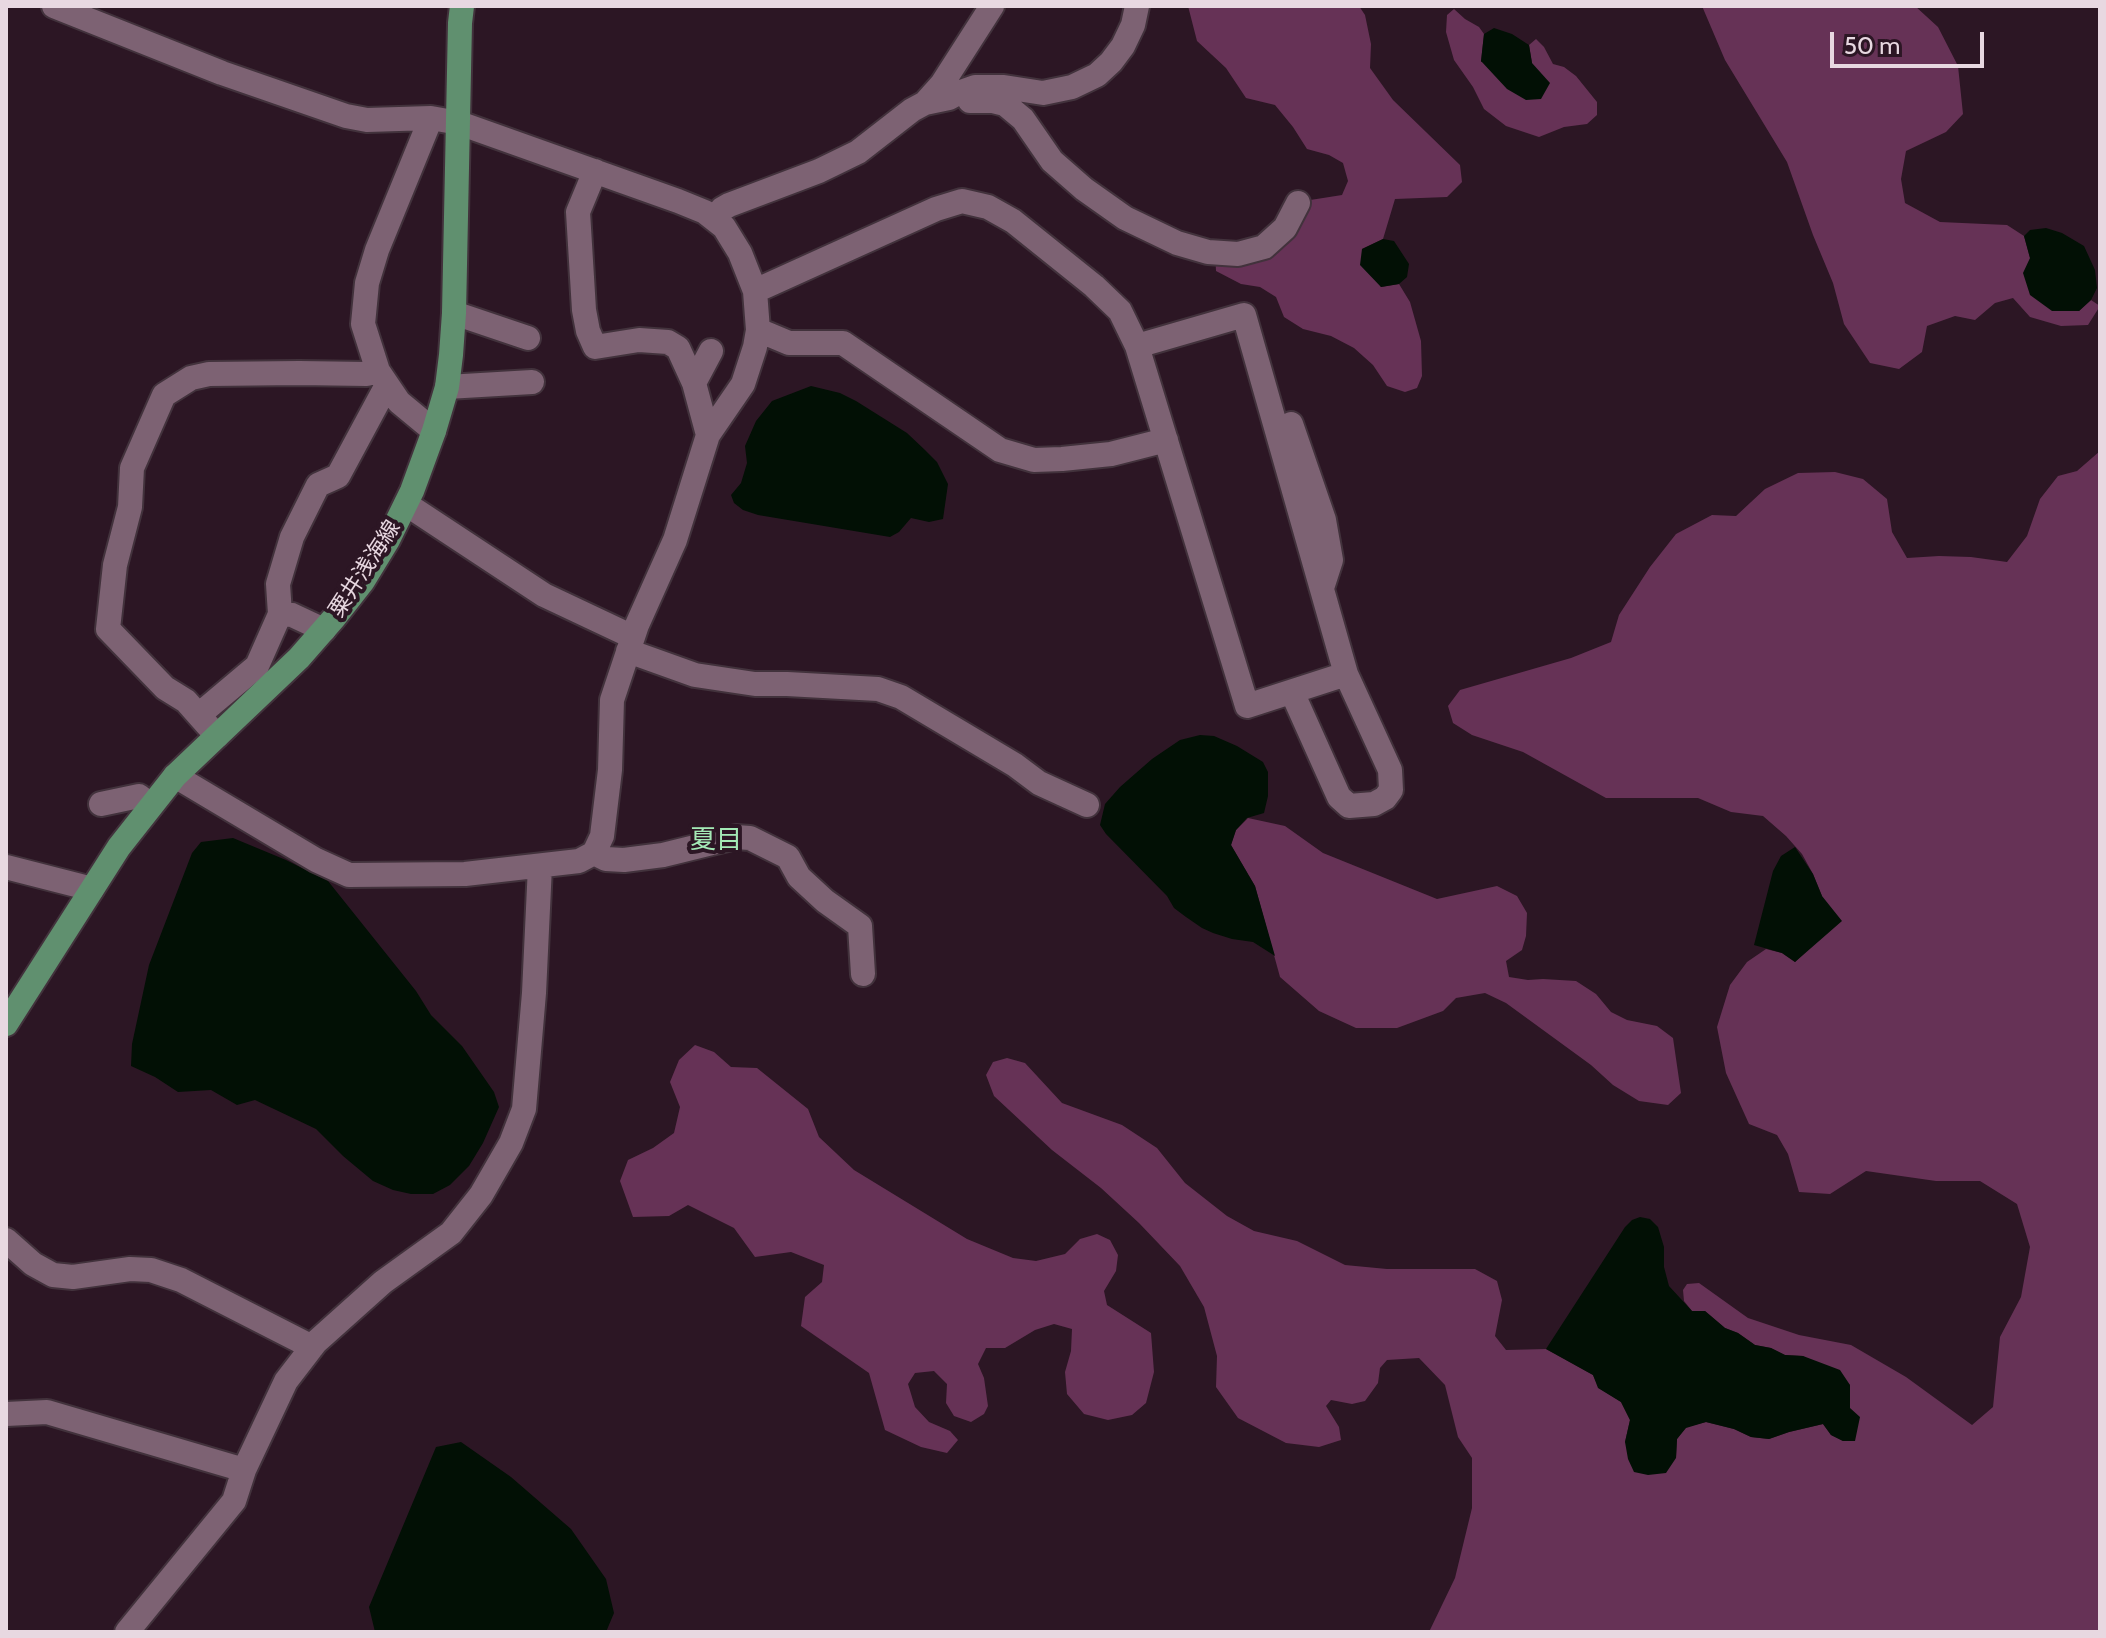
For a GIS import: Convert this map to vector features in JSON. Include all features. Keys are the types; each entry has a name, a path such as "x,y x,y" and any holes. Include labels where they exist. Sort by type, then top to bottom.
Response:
{"main road":[{"name":"粟井浅海線","path":"6,1024 119,847 151,805 175,776 299,658 324,630 363,581 406,504 447,387 454,313 462,6"}],"street":[{"path":"54,6 222,73 346,116 367,120 431,118 459,123 678,201 705,212 724,227 740,253 755,291 758,330 743,384 708,435 675,540 631,644 612,700 610,770 602,836 594,853 579,861 465,874 349,875 316,860 175,776"},
{"path":"937,100 942,84 992,6"},
{"path":"714,219 729,205 819,171 858,152 912,110 937,100 975,87 1004,87 1043,93 1072,87 1097,75 1123,46 1133,25 1137,6"},
{"path":"937,100 1005,104 1023,119 1052,161 1084,189 1125,218 1177,243 1208,252 1238,254 1264,247 1285,228 1298,203"},
{"path":"431,118 377,250 367,283 363,324 383,378 399,402 434,431"},
{"path":"595,171 578,212 588,331 595,347 639,340 668,342 678,348 694,383 708,435"},
{"path":"755,291 936,209 962,201 988,207 1013,221 1120,311 1137,346 1247,706 1346,674"},
{"path":"454,313 528,338"},
{"path":"1137,346 1244,315 1346,674 1390,770 1391,790 1385,798 1374,804 1349,806 1339,797 1292,692"},
{"path":"758,330 789,343 843,343 1000,450 1034,460 1111,454 1166,440"},
{"path":"694,383 711,351"},
{"path":"217,736 200,714 165,688 108,629 113,575 130,507 132,468 164,395 191,378 209,374 367,374 383,378"},
{"path":"200,714 257,666 280,614 278,584 292,537 318,485 338,476 383,378"},
{"path":"447,387 532,382"},
{"path":"406,504 544,595 631,644 695,675 755,684 878,689 901,697 1015,765 1039,783 1087,805"},
{"path":"280,614 292,615 324,630"},
{"path":"101,804 139,796 151,805"},
{"path":"594,853 606,859 624,860 663,855 736,837 750,838 788,857 799,877 825,901 860,926 863,974"},
{"path":"127,1632 234,1501 244,1470 286,1381 312,1347 383,1282 451,1233 481,1195 511,1143 524,1109 540,866"},
{"path":"6,867 92,889"},
{"path":"6,1240 33,1264 53,1275 73,1277 130,1269 151,1270 181,1280 312,1347"},
{"path":"6,1414 47,1412 244,1470"}],"shaded area":[{"path":"1188,6 1359,6 1365,15 1371,44 1370,68 1393,100 1460,165 1462,182 1447,197 1395,199 1383,239 1362,249 1381,287 1399,284 1410,302 1421,341 1422,376 1417,388 1405,392 1387,386 1373,365 1354,348 1331,336 1303,329 1284,317 1276,297 1260,287 1241,284 1216,271 1215,251 1266,244 1304,201 1342,195 1348,181 1343,163 1307,149 1275,105 1246,98 1226,68 1197,41"},
{"path":"1702,6 1915,6 1938,27 1958,66 1963,114 1946,132 1906,151 1901,179 1905,203 1940,222 2007,225 2024,236 2030,258 2079,311 2091,300 2100,306 2088,325 2061,326 2030,317 2013,298 1995,303 1975,320 1955,316 1927,326 1922,352 1899,369 1870,363 1844,324 1833,283 1787,162 1725,60"},
{"path":"1454,9 1484,34 1481,62 1532,63 1529,45 1536,39 1553,64 1564,67 1576,76 1597,102 1597,115 1587,124 1564,127 1539,137 1506,126 1484,109 1454,60 1446,32 1447,15"},
{"path":"1494,28 1512,34 1529,45 1532,63 1550,83 1541,99 1526,100 1507,89 1481,61 1484,34"},
{"path":"2046,228 2084,246 2095,270 2097,288 2091,300 2079,311 2052,311 2030,295 2023,273 2030,258 2024,236 2030,230"},
{"path":"1383,239 1394,241 1409,264 1407,277 1399,284 1381,287 1360,265 1362,249"},
{"path":"811,386 840,393 856,401 907,433 937,462 948,484 943,519 929,522 911,518 890,537 758,515 734,503 731,495 741,483 747,463 745,446 756,421 772,401"},
{"path":"2100,451 2100,1632 1429,1632 1455,1578 1472,1508 1472,1458 1458,1437 1445,1385 1419,1358 1387,1360 1380,1368 1378,1383 1365,1401 1352,1404 1331,1400 1326,1406 1339,1427 1341,1440 1319,1447 1286,1443 1238,1418 1216,1387 1217,1356 1204,1307 1180,1266 1101,1188 1052,1150 994,1096 986,1075 993,1062 1007,1058 1025,1063 1062,1103 1122,1125 1157,1148 1185,1183 1227,1216 1254,1231 1297,1241 1345,1265 1387,1269 1475,1269 1497,1281 1502,1300 1495,1336 1506,1350 1546,1349 1593,1375 1599,1388 1621,1402 1630,1420 1625,1442 1676,1458 1677,1439 1686,1427 1706,1422 1751,1437 1769,1439 1823,1424 1831,1435 1843,1441 1850,1408 1850,1385 1803,1356 1785,1355 1755,1345 1725,1328 1705,1311 1692,1311 1684,1301 1683,1290 1687,1284 1699,1283 1748,1318 1799,1335 1851,1345 1906,1377 1972,1425 1993,1407 2000,1337 2021,1297 2030,1247 2017,1204 1980,1181 1936,1181 1866,1171 1830,1194 1799,1192 1788,1154 1777,1135 1749,1124 1726,1073 1717,1027 1730,985 1747,962 1766,949 1782,953 1795,962 1816,942 1822,896 1802,854 1763,816 1731,812 1698,798 1606,798 1523,752 1472,735 1453,723 1448,706 1460,690 1571,658 1611,642 1619,615 1676,534 1712,515 1736,516 1765,489 1798,473 1835,472 1863,479 1887,499 1892,532 1907,558 1971,557 2007,562 2027,536 2040,499 2058,476 2077,471"},
{"path":"1200,735 1214,736 1237,746 1263,762 1268,772 1264,813 1247,818 1236,830 1231,845 1255,886 1275,956 1253,942 1213,933 1186,917 1174,908 1167,896 1100,825 1105,804 1120,787 1180,740"},
{"path":"1248,818 1285,826 1323,853 1437,899 1497,886 1517,896 1527,913 1526,936 1522,950 1506,961 1509,977 1576,981 1596,994 1611,1012 1627,1020 1657,1026 1673,1038 1681,1093 1668,1105 1639,1101 1613,1085 1591,1065 1506,1003 1485,993 1456,998 1443,1011 1397,1028 1356,1028 1319,1011 1280,977 1255,886 1231,845 1236,830"},
{"path":"233,838 328,881 416,991 431,1015 462,1046 494,1092 499,1107 483,1143 469,1166 450,1185 433,1194 393,1190 373,1181 316,1129 255,1100 237,1105 211,1090 178,1092 131,1066 132,1044 149,965 192,853 201,842"},
{"path":"1795,847 1813,874 1822,896 1842,921 1795,962 1782,953 1754,945 1773,871 1781,856"},
{"path":"695,1045 714,1052 731,1067 757,1068 808,1109 819,1137 854,1170 967,1239 1013,1258 1036,1261 1065,1254 1080,1239 1097,1234 1110,1240 1118,1255 1116,1271 1104,1291 1107,1305 1151,1333 1154,1372 1146,1403 1132,1415 1108,1420 1084,1414 1067,1394 1065,1372 1071,1351 1072,1329 1054,1324 1035,1330 1005,1348 986,1348 978,1364 984,1378 988,1406 984,1414 971,1422 954,1416 946,1403 947,1384 934,1371 915,1373 908,1384 915,1407 929,1422 950,1431 958,1440 947,1453 921,1447 885,1430 869,1373 801,1326 805,1297 822,1282 824,1265 791,1252 755,1257 734,1228 688,1205 669,1216 633,1217 620,1181 628,1160 674,1133 680,1107 670,1082 679,1060"},
{"path":"1640,1217 1650,1219 1658,1227 1669,1286 1692,1311 1705,1311 1725,1328 1755,1345 1785,1355 1803,1356 1840,1370 1850,1385 1850,1408 1860,1417 1855,1441 1843,1441 1831,1435 1823,1424 1769,1439 1751,1437 1706,1422 1686,1428 1677,1439 1676,1458 1666,1473 1648,1475 1634,1472 1625,1442 1630,1420 1621,1402 1598,1388 1593,1375 1546,1349 1625,1227"},
{"path":"461,1442 511,1477 571,1529 606,1579 614,1613 606,1632 375,1632 369,1607 436,1447"}],"district":[{"name":"夏目","path":"716,840"}]}
